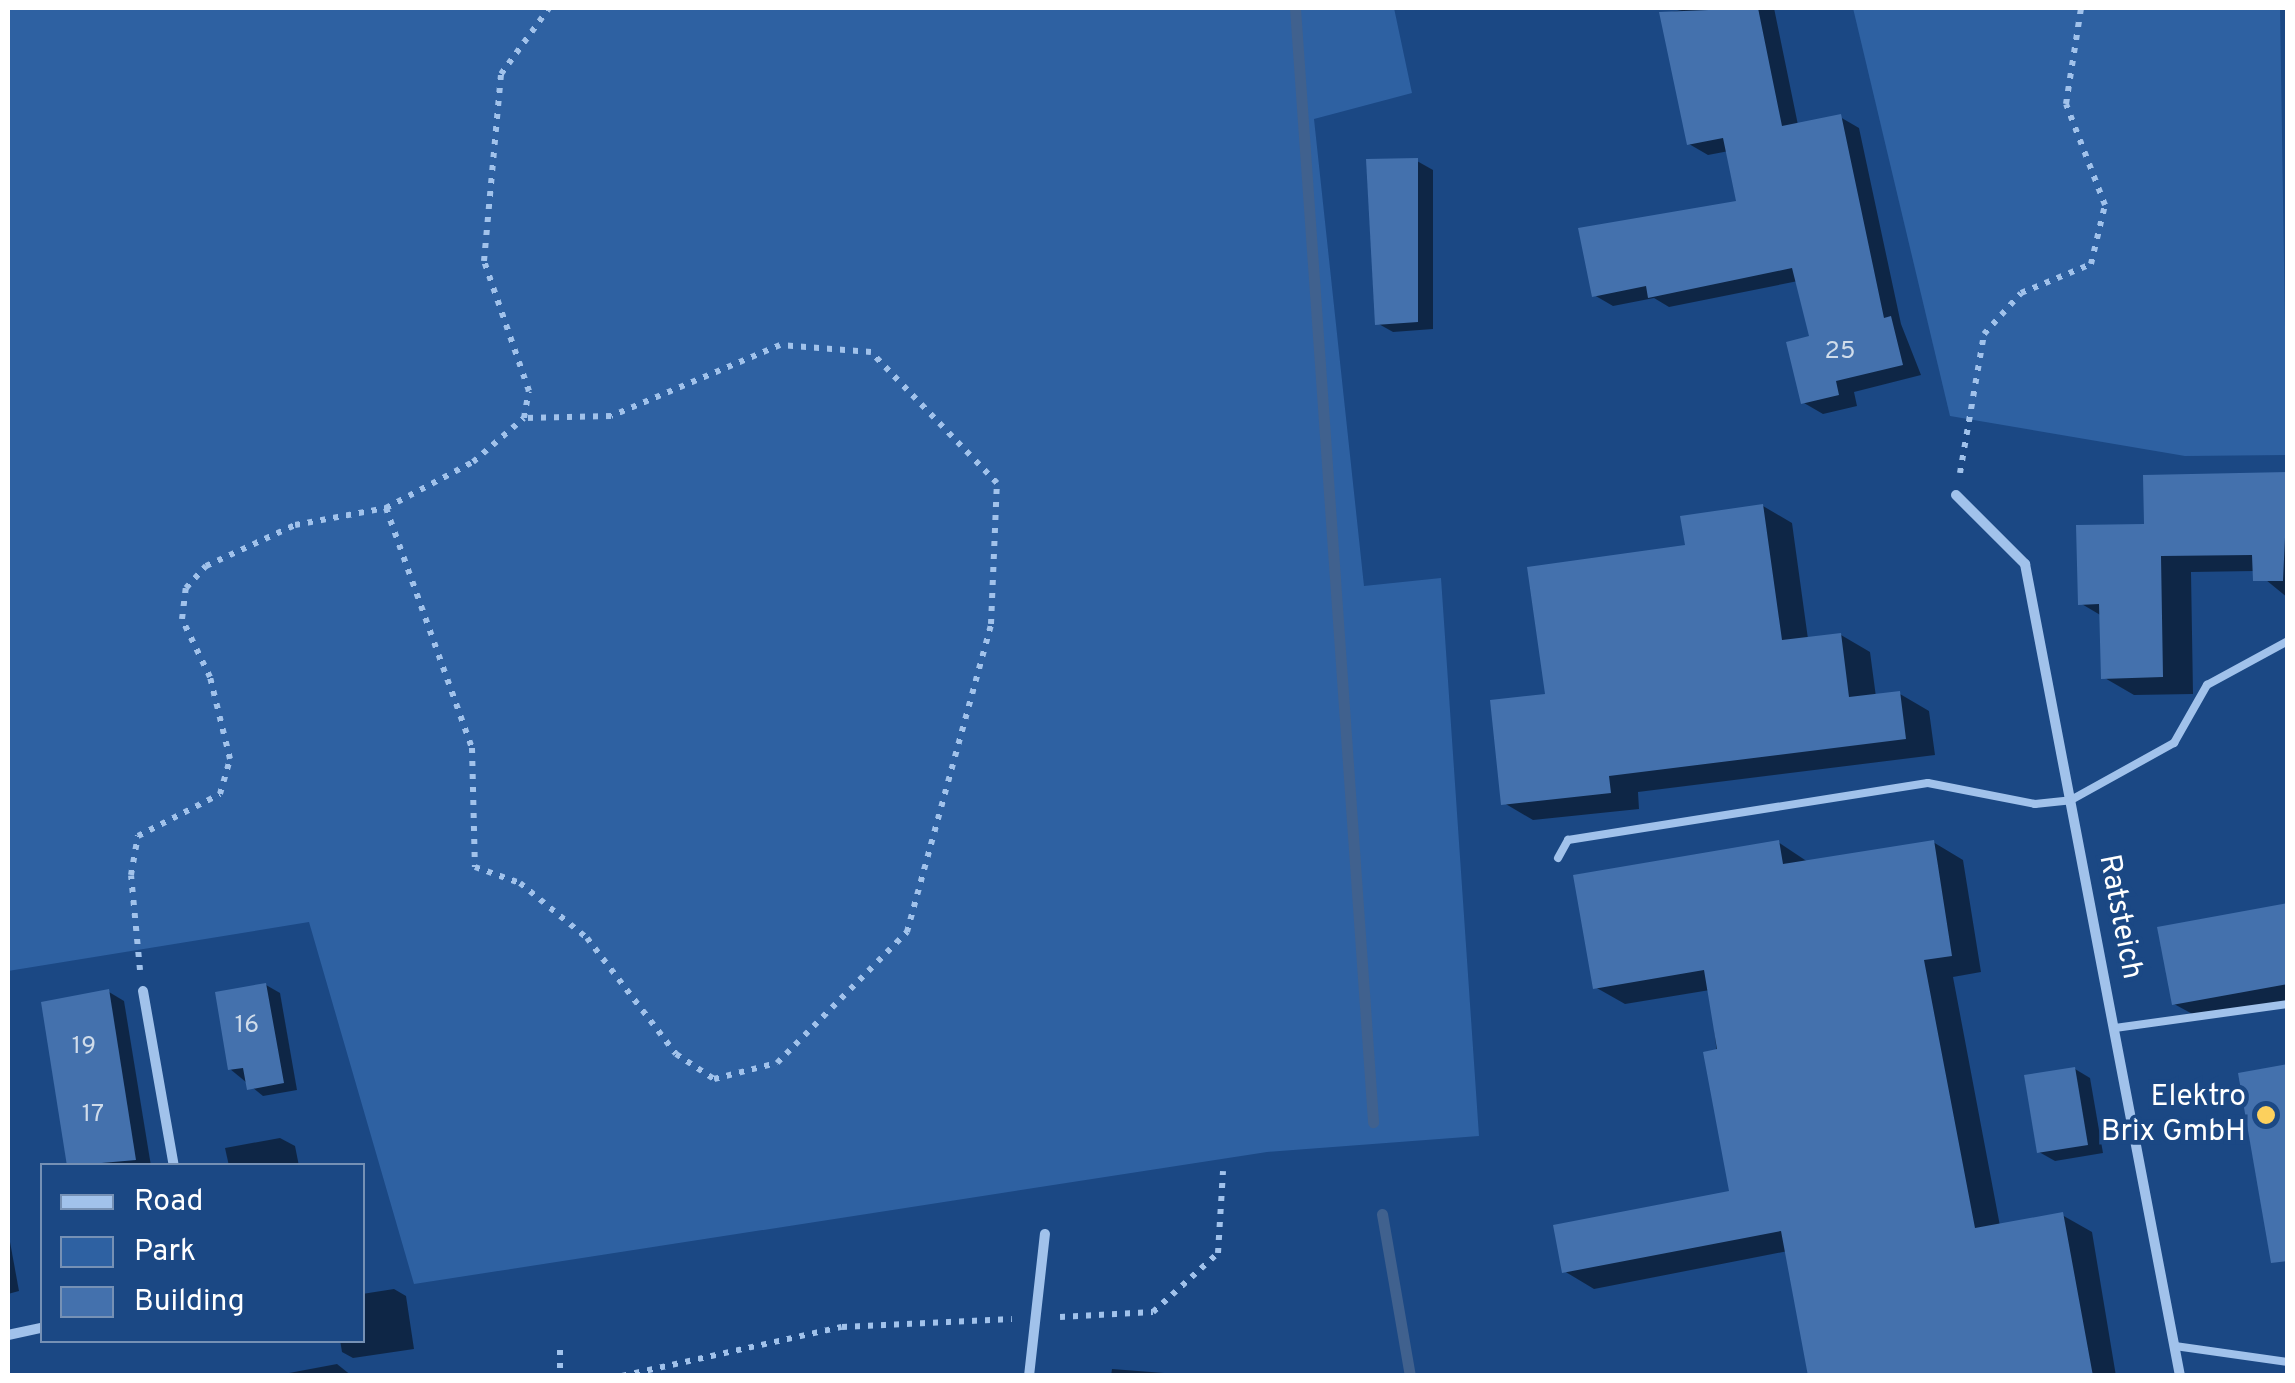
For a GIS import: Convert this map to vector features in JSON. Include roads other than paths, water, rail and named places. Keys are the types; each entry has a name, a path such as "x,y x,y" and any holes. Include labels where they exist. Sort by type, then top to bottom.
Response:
{"street":[{"name":"Ratsteich","path":"1956,495 2026,564 2180,1376"},
{"path":"143,991 173,1163"},
{"path":"1029,1376 1045,1234"},
{"path":"8,1335 40,1328"}],"lane":[{"path":"1558,858 1568,840 1928,784 2035,804 2071,800 2174,743 2208,685 2288,641"},
{"path":"2114,1028 2288,1004"},
{"path":"2175,1346 2288,1362"}],"waterway":[{"path":"1295,8 1373,1122"},
{"path":"1382,1214 1410,1376"}],"place":[{"name":"Elektro Brix GmbH","path":"2266,1115"}]}
